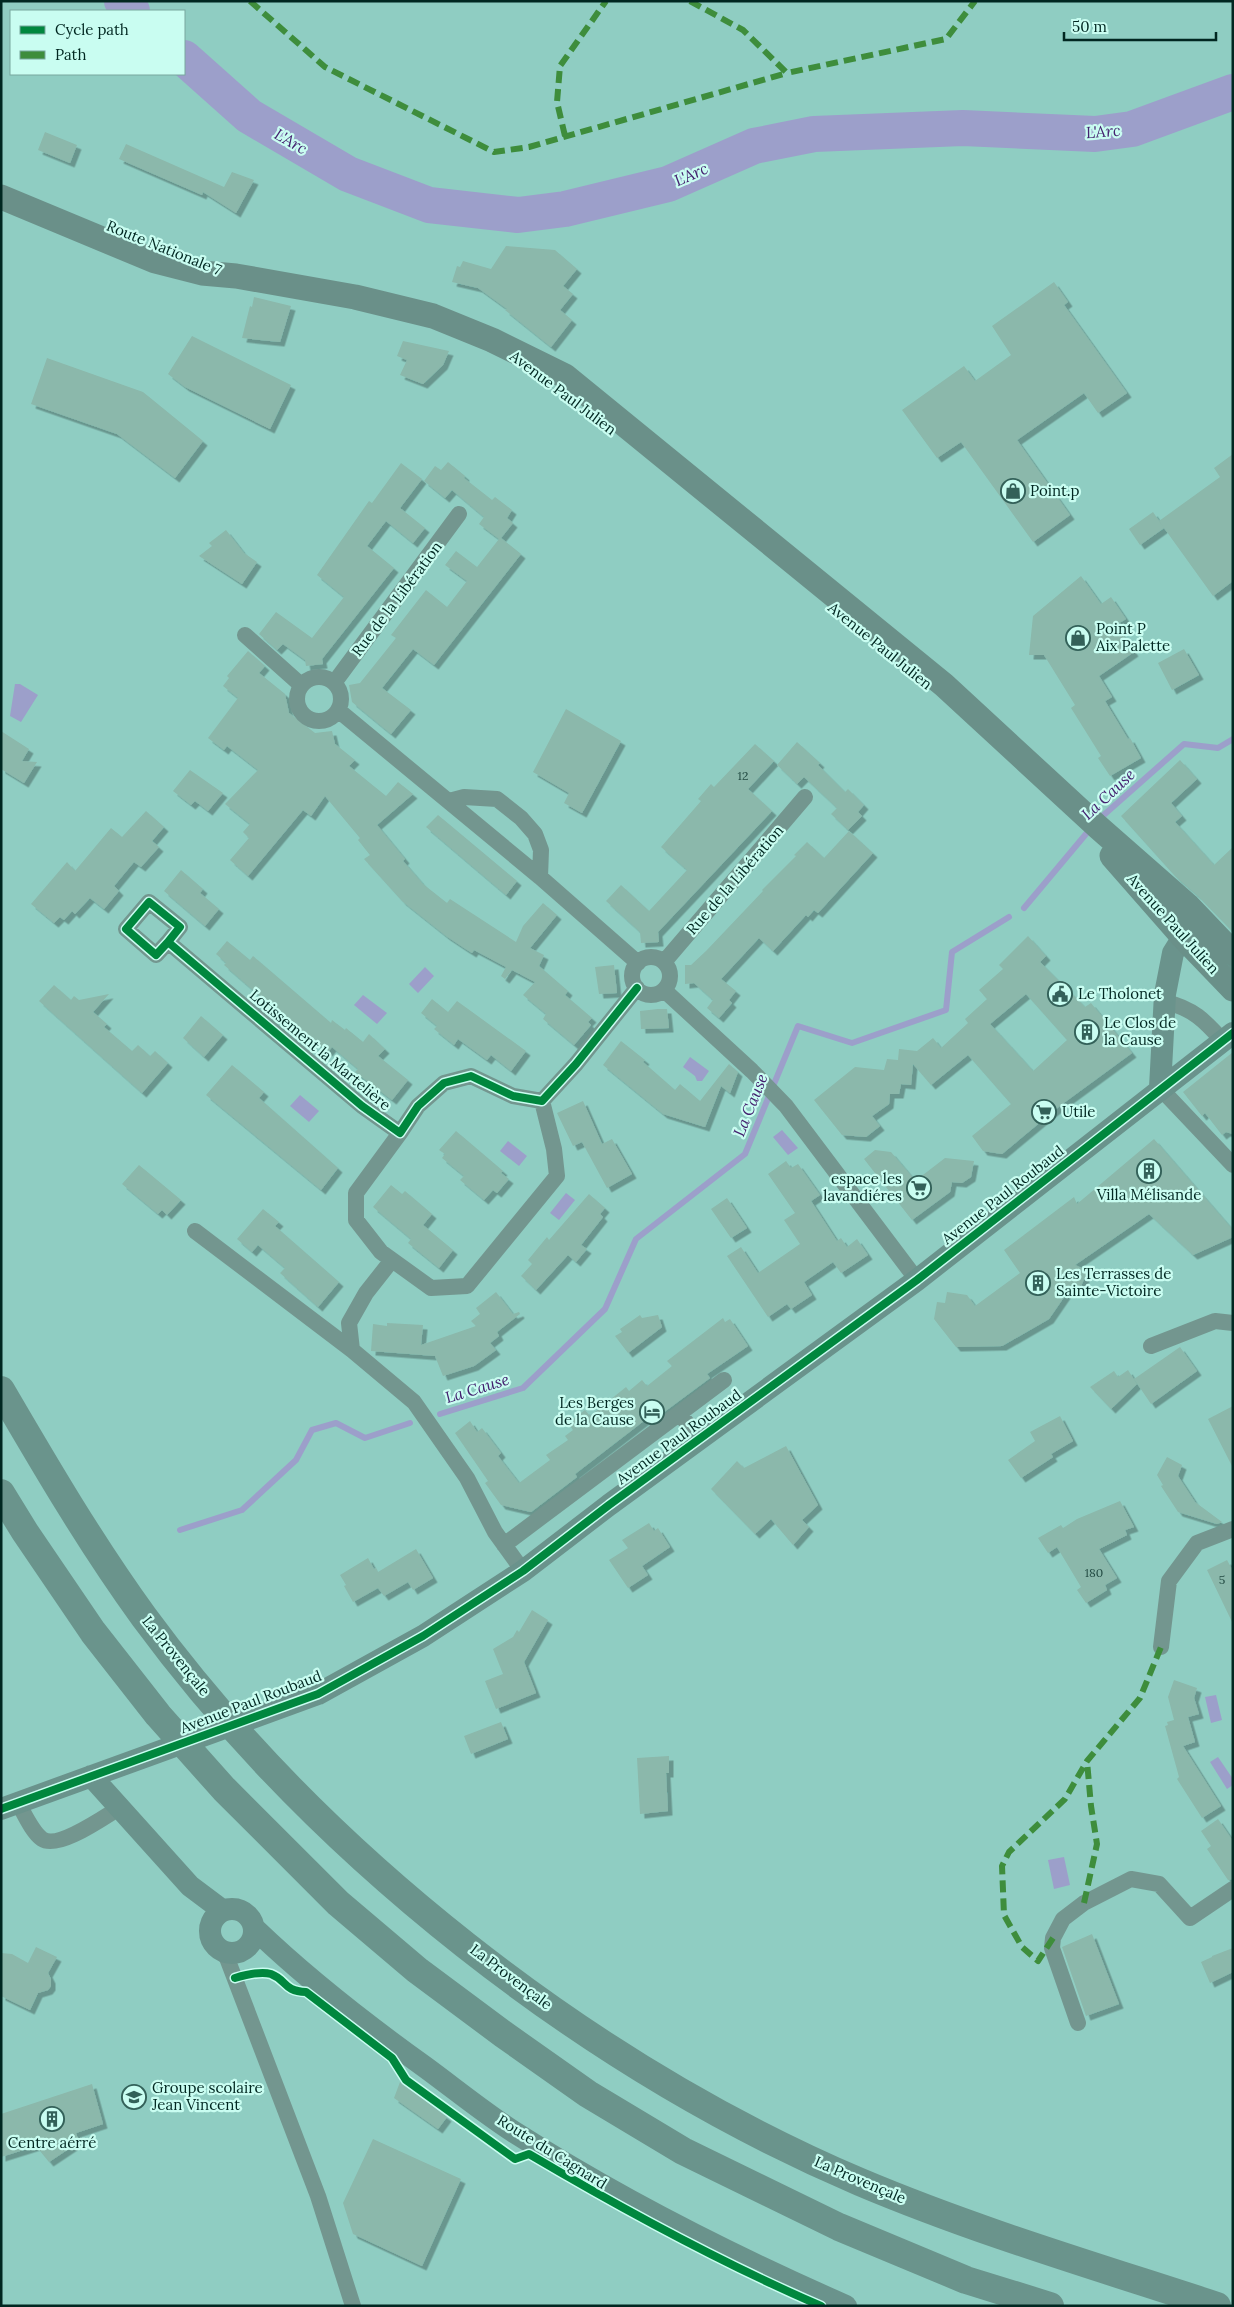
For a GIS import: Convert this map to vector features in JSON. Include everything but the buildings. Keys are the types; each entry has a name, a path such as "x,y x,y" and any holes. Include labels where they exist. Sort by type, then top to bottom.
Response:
{"highway":[{"name":"La Provençale","path":"1,1390 73,1514 144,1617 195,1682 266,1763 363,1858 440,1924 527,1991 612,2049 705,2105 781,2145 860,2182 964,2223 1217,2306"},
{"path":"1,1493 25,1532 93,1632 158,1715 224,1789 338,1903 417,1970 588,2094 683,2151 839,2226 966,2280 1050,2306"}],"main road":[{"name":"Route Nationale 7","path":"1,180 236,276"},
{"name":"Route Nationale 7","path":"1,197 155,261 202,273 236,276"},
{"name":"Avenue Paul Julien","path":"236,276 355,298 433,316 492,340 564,376 944,685 1095,829 1188,906 1233,953"},
{"name":"Avenue Paul Julien","path":"1095,829 1183,937 1233,989"}],"street":[{"name":"Rue de la Libération","path":"334,683 460,514"},
{"path":"245,635 301,686"},
{"path":"321,677 334,683 340,696 338,710 327,719 320,721 306,718 298,706 298,692 301,686 307,680 321,677"},
{"path":"338,710 540,876 638,963"},
{"path":"449,801 464,797 497,799 521,818 535,834 540,850 540,876"},
{"name":"Rue de la Libération","path":"664,962 805,797"},
{"path":"1233,970 1200,938 1191,935 1183,937 1173,953 1165,1002 1160,1088 1233,1165"},
{"name":"Lotissement la Martelière","path":"168,942 362,1106 400,1133"},
{"path":"646,957 653,957 664,962 670,973 670,979 664,990 659,993 647,994 637,988 632,976 633,970 638,963 646,957"},
{"path":"542,1101 576,1064 637,988"},
{"path":"664,990 752,1071 786,1106 917,1280"},
{"path":"1165,1002 1179,1005 1202,1017 1228,1037"},
{"name":"Avenue Paul Roubaud","path":"10,1806 318,1694 424,1636 523,1571 699,1439 917,1280 1160,1088 1228,1037"},
{"path":"471,1076 513,1096 542,1101 554,1149 557,1176 467,1286 431,1288 381,1252 356,1220 356,1193 418,1106 444,1083 471,1076"},
{"path":"195,1231 352,1350 414,1402 467,1478 495,1532 523,1571"},
{"path":"352,1350 349,1323 366,1293 392,1260"},
{"path":"1151,1346 1216,1320 1233,1324"},
{"name":"Avenue Paul Roubaud","path":"504,1544 724,1380"},
{"name":"Avenue Paul Roubaud","path":"680,1414 699,1439"},
{"path":"1161,1647 1169,1581 1197,1544 1233,1529"},
{"path":"91,1776 190,1886 216,1919"},
{"path":"10,1806 42,1839 50,1842 65,1839 119,1808"},
{"path":"1078,2022 1052,1948 1053,1938 1063,1920 1084,1903 1131,1879 1159,1884 1190,1918 1233,1890"},
{"path":"241,1946 216,1948 210,1938 216,1919 233,1908 243,1911 251,1919 241,1946 235,1978 318,2196 353,2306"},
{"name":"Route du Cagnard","path":"241,1946 284,1957 356,2018 514,2131 651,2212 796,2284 846,2306"}],"water":[{"path":"15,684 20,684 38,695 21,722 10,716"},
{"path":"425,967 434,976 418,993 409,984"},
{"path":"363,995 387,1013 377,1024 354,1005"},
{"path":"690,1057 709,1071 702,1081 697,1081 695,1076 683,1067"},
{"path":"300,1095 319,1111 309,1122 290,1106"},
{"path":"782,1130 798,1148 788,1155 773,1137"},
{"path":"508,1141 527,1156 519,1166 500,1151"},
{"path":"566,1193 575,1200 559,1220 550,1213"},
{"path":"1216,1695 1222,1720 1211,1723 1205,1697"},
{"path":"1218,1757 1233,1779 1233,1785 1227,1789 1210,1762"},
{"path":"1064,1857 1070,1885 1054,1889 1048,1860"}],"waterway":[{"name":"L'Arc","path":"122,1 131,10"},
{"name":"L'Arc","path":"185,59 249,116 348,174 429,205 518,215 565,209 668,184 754,146 814,134 963,128 1095,134 1132,129 1233,92"},
{"name":"La Cause","path":"1097,821 1184,744 1218,748 1233,739"},
{"name":"La Cause","path":"1024,908 1091,828"},
{"name":"La Cause","path":"440,1414 523,1388 605,1309 636,1239 745,1154 798,1026 852,1043 946,1010 952,952 1009,917"},
{"name":"La Cause","path":"180,1530 242,1510 296,1460 312,1430 336,1423 365,1438 410,1423"}],"marked path":[{"path":"250,1 325,67 494,152 529,147 787,73"},
{"path":"565,136 557,102 560,66 606,1"},
{"path":"690,1 743,30 787,73 946,39 975,1"},
{"path":"1053,1938 1038,1961 1022,1947 1004,1915 1002,1866 1009,1852 1065,1799 1087,1761 1140,1698 1161,1647"},
{"path":"1084,1903 1097,1844 1087,1761"}],"cycle path":[{"path":"168,942 156,955 126,929 149,902 180,927 168,942 362,1106 400,1133 418,1106 444,1083 471,1076 513,1096 542,1101 576,1064 637,988"},
{"path":"1,1809 318,1694 423,1636 523,1571 609,1505 917,1280 1233,1033"},
{"path":"235,1978 267,1973 276,1976 293,1990 306,1992 392,2058 406,2080 515,2159 529,2154 672,2234 746,2272 821,2306"}],"place":[{"name":"Point.p","path":"1013,491"},
{"name":"Point P Aix Palette","path":"1078,638"},
{"name":"Le Tholonet","path":"1060,994"},
{"name":"Le Clos de la Cause","path":"1087,1032"},
{"name":"Utile","path":"1044,1112"},
{"name":"Villa Mélisande","path":"1149,1171"},
{"name":"espace les lavandiéres","path":"919,1188"},
{"name":"Les Terrasses de Sainte-Victoire","path":"1038,1283"},
{"name":"Les Berges de la Cause","path":"652,1412"},
{"name":"Groupe scolaire Jean Vincent","path":"134,2097"},
{"name":"Centre aérré","path":"52,2119"}]}
